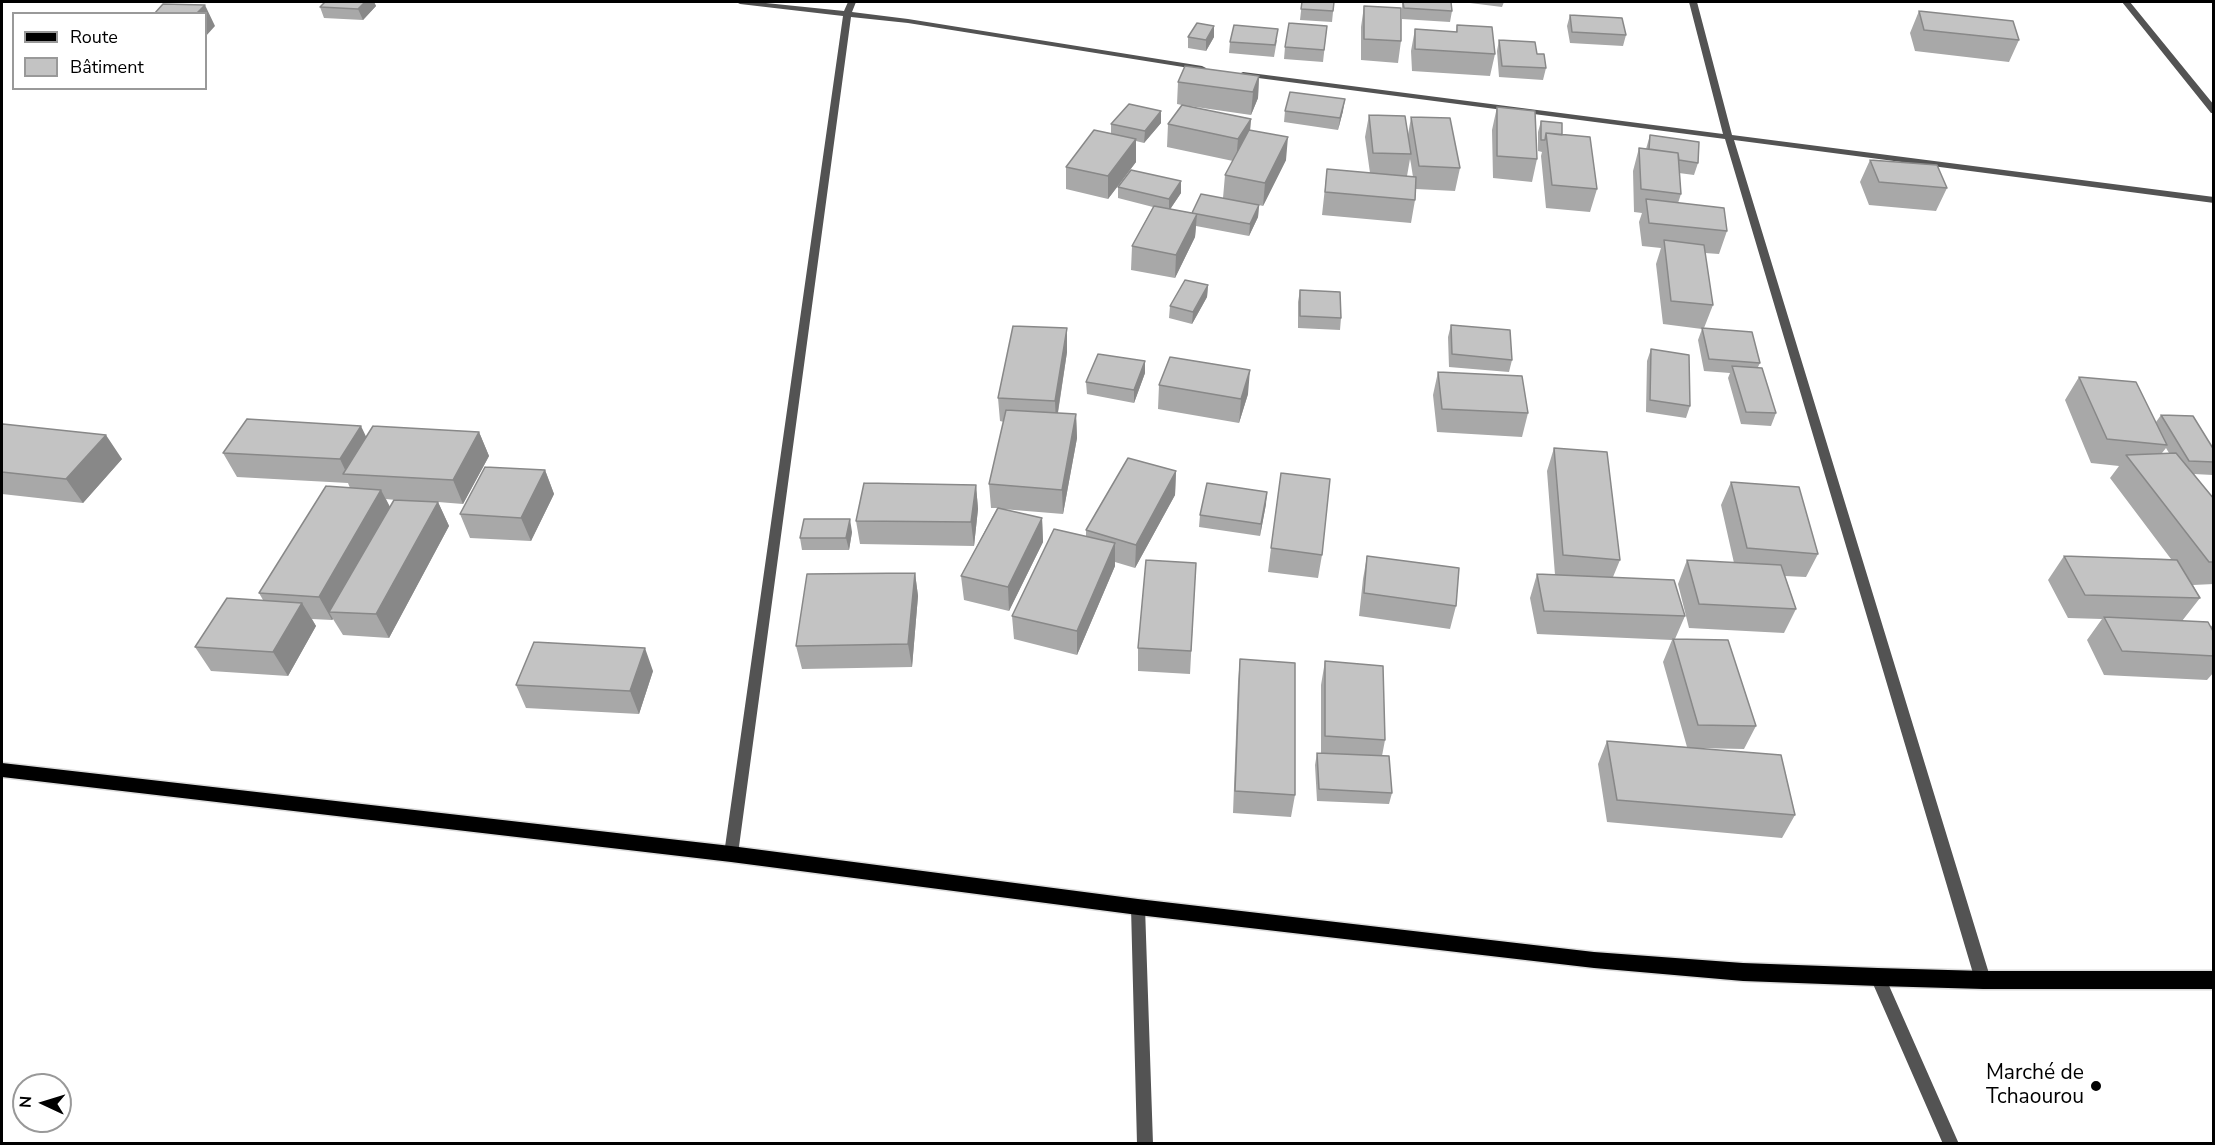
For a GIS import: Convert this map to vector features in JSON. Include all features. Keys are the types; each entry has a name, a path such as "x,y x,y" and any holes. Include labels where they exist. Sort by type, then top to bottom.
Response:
{"main road":[{"path":"2,770 731,854 1138,908 1594,960 1743,972 1878,977 1983,980 2214,980"}],"street":[{"path":"740,2 986,32 1212,70"},
{"path":"787,6 797,2"},
{"path":"731,854 847,14 852,2"},
{"path":"1693,2 1729,139 1983,980"},
{"path":"2126,2 2214,111"},
{"path":"1235,73 1729,139 2214,200"},
{"path":"1138,908 1145,1143"},
{"path":"1878,977 1951,1143"}],"building":[{"path":"325,2 365,2 358,9 320,7"},
{"path":"1302,2 1334,2 1333,11 1301,9"},
{"path":"1403,2 1451,2 1452,11 1404,8"},
{"path":"163,4 205,5 198,12 156,12"},
{"path":"1364,6 1401,8 1401,41 1364,39"},
{"path":"1919,11 2013,21 2019,40 1924,30"},
{"path":"1570,15 1622,18 1626,35 1572,32"},
{"path":"1197,23 1214,26 1206,40 1188,37"},
{"path":"1289,23 1327,26 1324,50 1285,47"},
{"path":"1234,25 1278,29 1275,45 1230,42"},
{"path":"1457,25 1492,27 1495,54 1415,49 1415,29 1457,32"},
{"path":"1499,40 1535,42 1537,54 1544,54 1546,68 1502,66"},
{"path":"1185,66 1259,76 1253,92 1178,82"},
{"path":"1290,92 1345,99 1340,118 1285,111"},
{"path":"1129,104 1161,111 1145,131 1111,124"},
{"path":"1182,105 1251,119 1238,139 1168,124"},
{"path":"1497,107 1535,111 1537,159 1497,156"},
{"path":"1369,115 1405,116 1411,154 1373,153"},
{"path":"1411,117 1450,118 1460,168 1419,166"},
{"path":"1541,121 1562,123 1562,135 1546,133 1545,140 1541,140"},
{"path":"1094,130 1136,139 1108,176 1066,167"},
{"path":"1249,130 1288,137 1265,183 1225,175"},
{"path":"1546,133 1590,137 1597,189 1552,185"},
{"path":"1650,135 1699,142 1698,163 1679,160 1678,153 1649,149"},
{"path":"1639,148 1678,153 1681,194 1641,189"},
{"path":"1870,160 1937,165 1947,188 1879,182"},
{"path":"1327,169 1416,177 1415,200 1325,192"},
{"path":"1131,170 1181,181 1169,199 1118,187"},
{"path":"1201,194 1259,205 1250,224 1192,213"},
{"path":"1646,199 1724,208 1727,231 1649,223"},
{"path":"1154,206 1197,214 1176,255 1132,246"},
{"path":"1664,240 1704,245 1713,305 1671,301"},
{"path":"1185,280 1208,285 1193,312 1170,306"},
{"path":"1300,290 1340,292 1341,318 1300,316"},
{"path":"1451,325 1510,330 1512,360 1452,354"},
{"path":"1013,326 1067,328 1055,401 998,398"},
{"path":"1702,328 1752,332 1760,363 1709,359"},
{"path":"1651,349 1689,355 1690,406 1650,400"},
{"path":"1098,354 1145,361 1134,390 1086,382"},
{"path":"1170,357 1250,370 1241,399 1159,385"},
{"path":"1732,366 1762,368 1776,413 1746,412"},
{"path":"1438,372 1522,376 1528,413 1442,409"},
{"path":"2079,377 2136,382 2167,445 2107,439"},
{"path":"1006,410 1076,414 1062,490 989,484"},
{"path":"2161,415 2193,416 2214,450 2214,462 2189,461"},
{"path":"247,419 361,426 340,459 223,453"},
{"path":"3,424 106,435 66,479 2,472"},
{"path":"373,426 479,432 453,480 343,474"},
{"path":"1554,448 1607,452 1620,560 1563,555"},
{"path":"2176,453 2214,499 2214,562 2209,562 2126,455"},
{"path":"1128,458 1176,471 1136,545 1086,530"},
{"path":"485,467 545,470 521,518 460,514"},
{"path":"1281,473 1330,479 1322,555 1271,548"},
{"path":"1731,482 1799,487 1818,554 1747,548"},
{"path":"864,483 976,485 971,522 856,521"},
{"path":"1207,483 1267,492 1261,524 1200,515"},
{"path":"326,486 381,490 319,597 259,593"},
{"path":"394,500 438,502 376,614 329,612"},
{"path":"998,508 1042,518 1008,587 961,576"},
{"path":"804,519 850,519 846,538 800,538"},
{"path":"1054,529 1115,543 1077,631 1012,616"},
{"path":"1367,556 1459,568 1456,606 1364,593"},
{"path":"2064,556 2177,560 2200,598 2085,595"},
{"path":"1146,560 1196,563 1191,651 1138,648"},
{"path":"1687,560 1781,565 1796,609 1699,604"},
{"path":"915,573 908,644 796,646 807,574"},
{"path":"1537,574 1674,580 1685,616 1544,611"},
{"path":"227,598 302,603 273,652 195,647"},
{"path":"2104,617 2208,622 2214,633 2214,656 2122,651"},
{"path":"1673,639 1728,640 1756,726 1698,725"},
{"path":"534,642 645,648 630,691 516,685"},
{"path":"1240,659 1295,663 1295,795 1235,791"},
{"path":"1325,661 1383,666 1385,740 1325,736"},
{"path":"1607,741 1781,755 1795,815 1617,800"},
{"path":"1317,753 1389,756 1392,793 1319,789"}],"place":[{"name":"Marché de Tchaourou","path":"2096,1086"}]}
